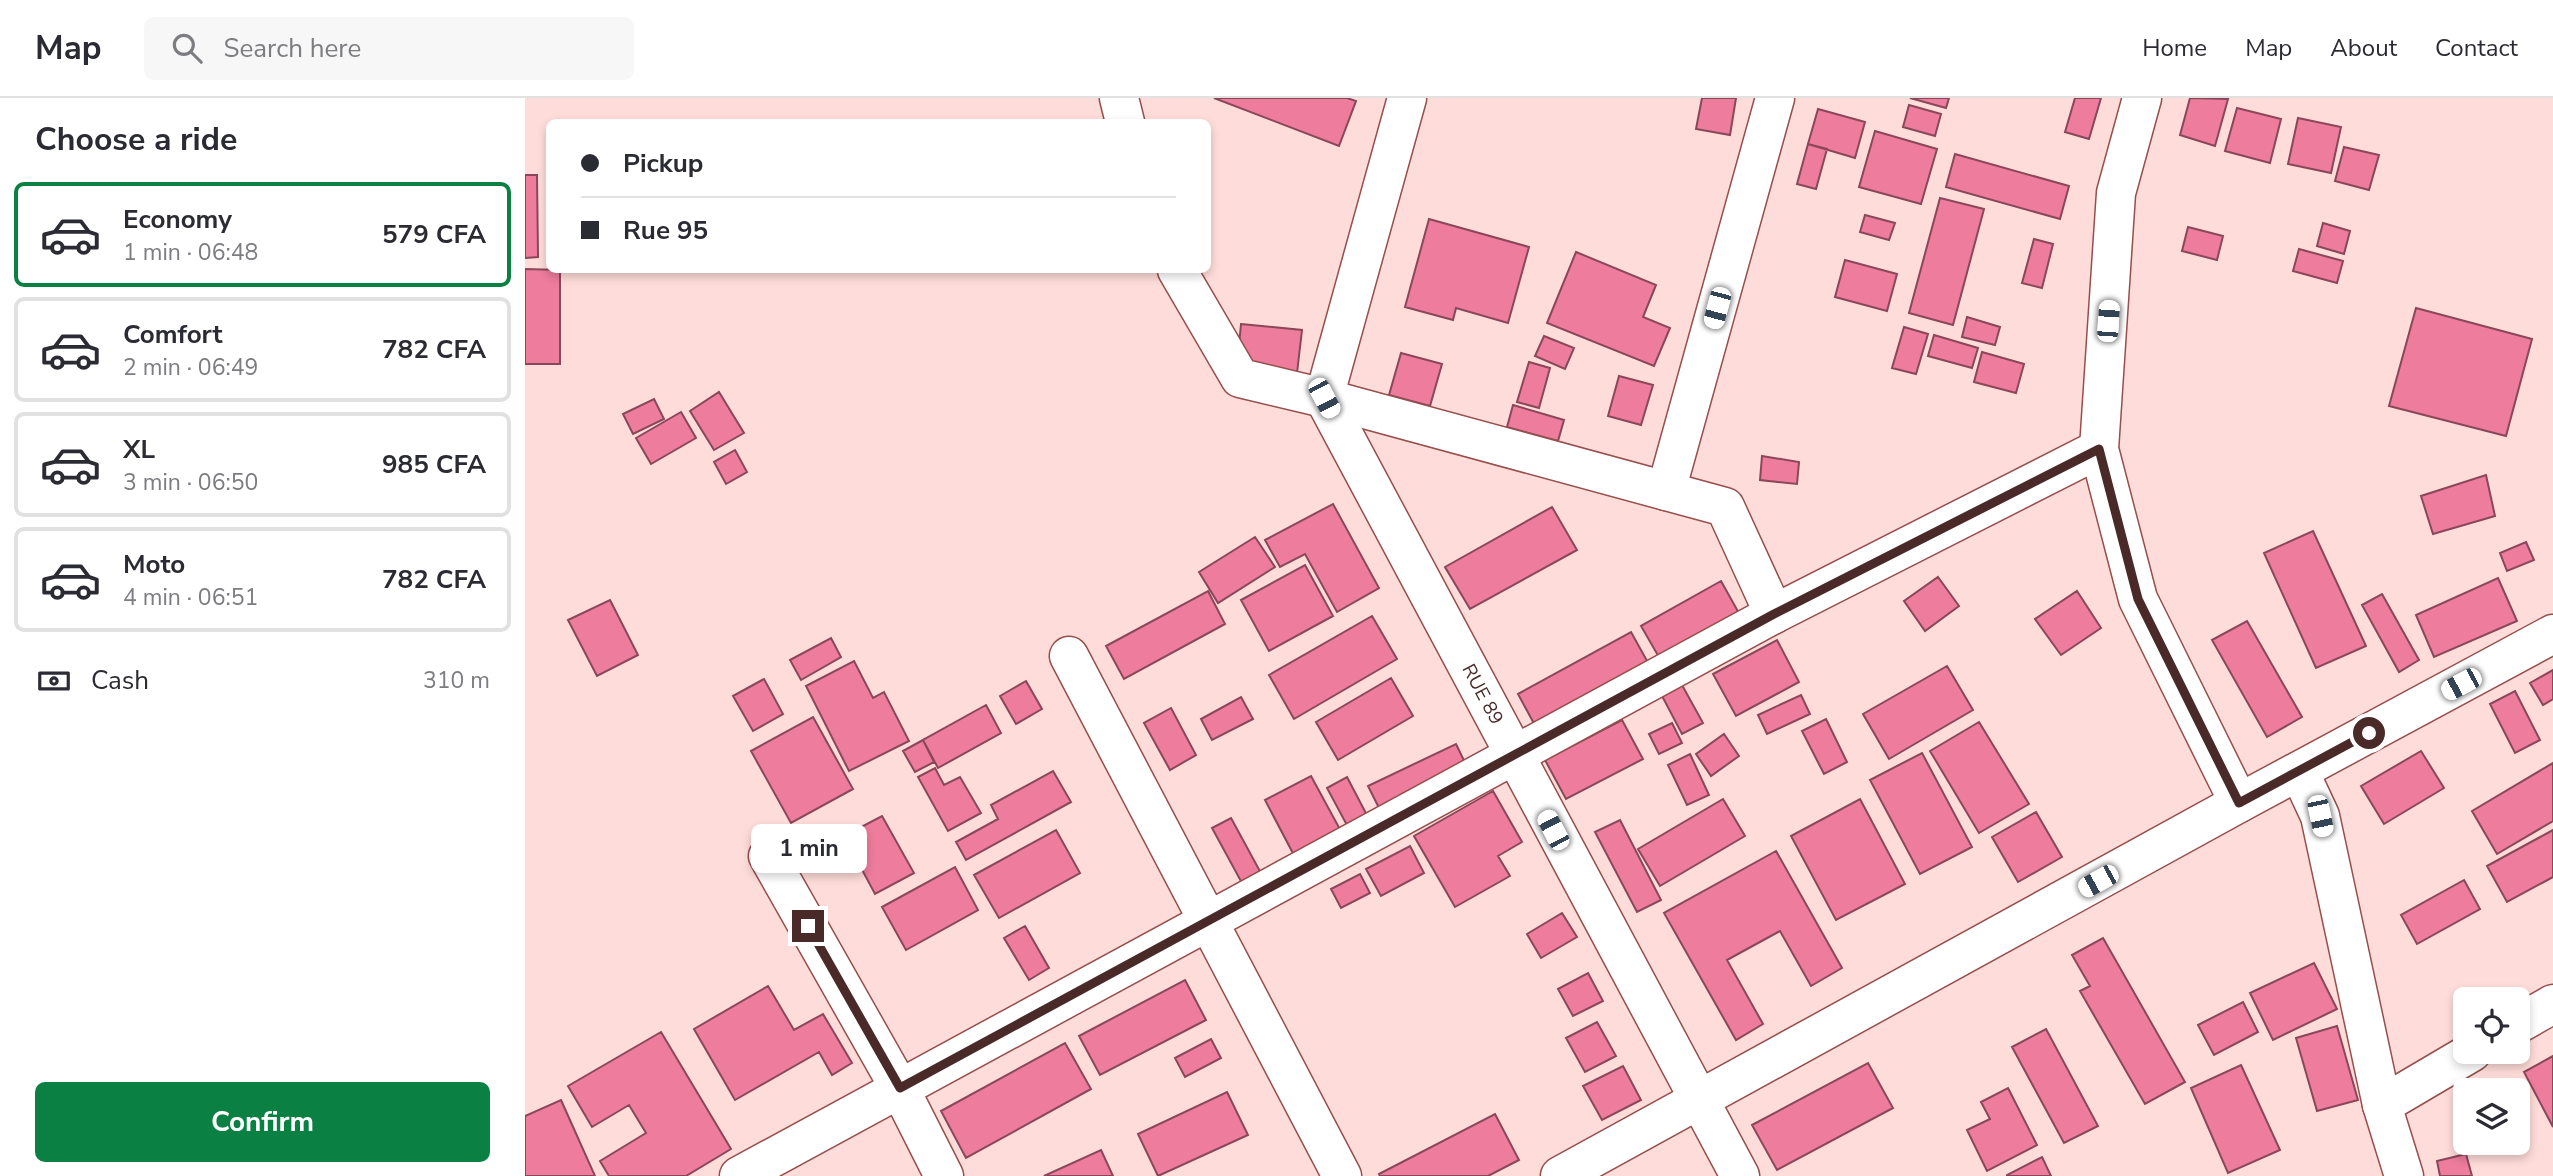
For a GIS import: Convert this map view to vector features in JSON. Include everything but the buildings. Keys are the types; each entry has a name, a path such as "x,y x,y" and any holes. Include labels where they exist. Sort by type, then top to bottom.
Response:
{"street":[{"path":"1119,98 1124,119"},
{"path":"1324,398 1407,98"},
{"path":"1666,491 1775,98"},
{"path":"2142,98 2116,193 2099,449 2138,599 2239,803"},
{"path":"1179,273 1240,378 1324,398 1725,507 1774,614"},
{"name":"RUE 89","path":"1324,398 1740,1176"},
{"path":"739,1176 1774,614 2099,449"},
{"path":"1560,1176 2553,634"},
{"path":"1069,656 1342,1176"},
{"path":"2299,771 2320,816 2382,1105 2404,1176"},
{"path":"768,856 900,1088 944,1176"},
{"path":"2530,1017 2553,1004"},
{"path":"2382,1105 2453,1063"}],"route":[{"path":"808,926 900,1088 1774,614 2099,449 2138,599 2239,803 2369,733"}]}
